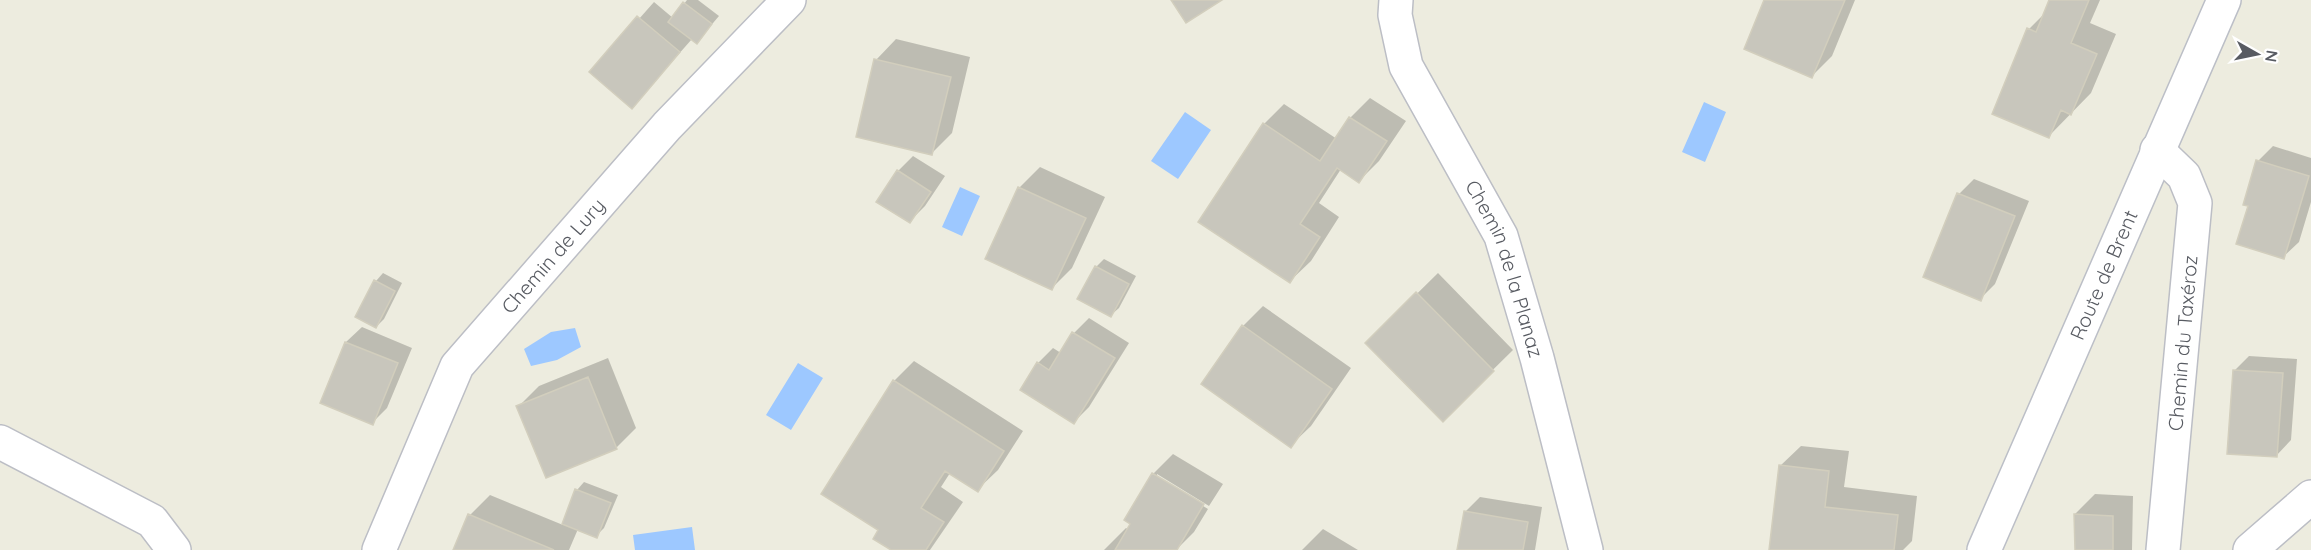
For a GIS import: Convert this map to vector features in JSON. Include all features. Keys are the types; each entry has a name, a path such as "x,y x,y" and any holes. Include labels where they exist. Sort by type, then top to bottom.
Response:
{"street":[{"name":"Chemin de Lury","path":"379,550 456,366 667,126 789,0"},
{"name":"Chemin de la Planaz","path":"1396,0 1395,15 1406,66 1501,236 1537,358 1586,550"},
{"name":"Route de Brent","path":"1984,550 2224,0"},
{"name":"Chemin du Taxéroz","path":"2157,150 2184,176 2195,202 2163,550"},
{"path":"0,442 152,521 174,550"},
{"path":"2250,550 2311,497"}],"water":[{"path":"1704,102 1726,112 1705,162 1682,152"},
{"path":"1185,112 1211,130 1178,179 1151,161"},
{"path":"960,187 980,196 962,236 942,227"},
{"path":"575,328 581,347 557,360 531,366 524,349 551,332"},
{"path":"798,363 823,378 791,430 766,415"},
{"path":"692,527 695,550 635,550 633,535"}],"building":[{"path":"1171,0 1222,0 1186,23"},
{"path":"1764,0 1845,0 1812,78 1744,49"},
{"path":"2049,0 2089,0 2071,43 2097,54 2071,115 2061,110 2049,138 1992,114 2027,28 2036,32"},
{"path":"683,2 712,24 697,44 668,22"},
{"path":"637,16 680,52 632,109 589,72"},
{"path":"874,59 951,77 932,155 856,137"},
{"path":"1349,117 1387,141 1359,183 1337,168 1300,224 1320,237 1290,283 1198,222 1263,123 1320,161"},
{"path":"2256,160 2309,176 2284,259 2236,244 2248,206 2243,205"},
{"path":"897,170 931,192 910,223 876,202"},
{"path":"1018,187 1086,218 1052,290 985,259"},
{"path":"1957,193 2015,216 1981,301 1923,277"},
{"path":"1095,266 1129,284 1111,317 1077,299"},
{"path":"374,280 395,291 376,328 355,317"},
{"path":"1416,292 1494,371 1443,422 1365,343"},
{"path":"1242,325 1332,389 1291,448 1201,384"},
{"path":"1072,332 1115,358 1074,424 1020,390 1037,362 1049,370"},
{"path":"345,342 398,363 373,425 320,403"},
{"path":"2233,370 2283,373 2277,457 2227,454"},
{"path":"588,377 617,449 546,478 516,406"},
{"path":"893,380 1004,451 978,492 945,471 921,508 944,522 926,550 891,550 873,539 878,530 821,494"},
{"path":"1779,465 1829,471 1825,507 1898,515 1894,550 1769,550"},
{"path":"1152,473 1204,504 1177,550 1115,550 1130,524 1124,520"},
{"path":"575,489 611,503 597,538 562,524"},
{"path":"1464,511 1528,522 1523,550 1457,550"},
{"path":"468,514 554,550 453,550"},
{"path":"2074,514 2113,516 2113,550 2075,550"}]}
